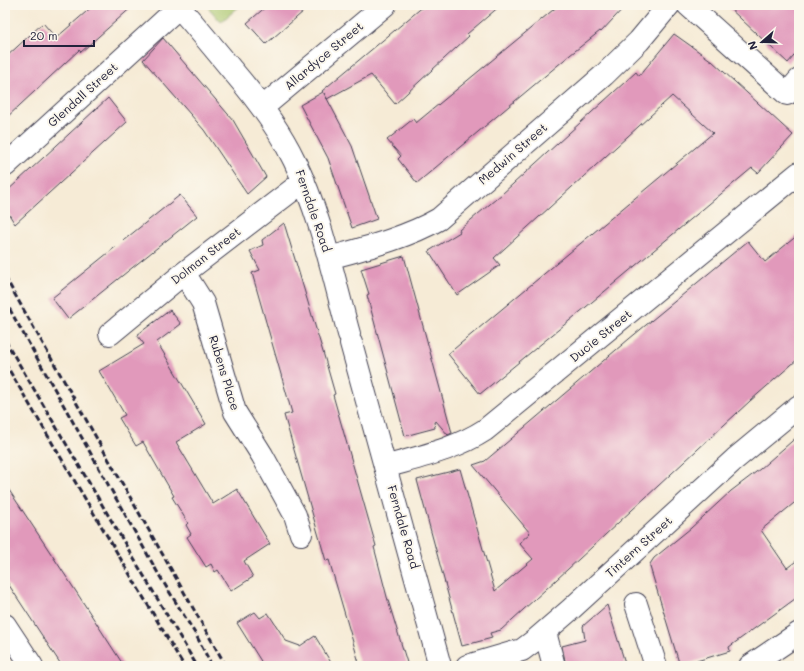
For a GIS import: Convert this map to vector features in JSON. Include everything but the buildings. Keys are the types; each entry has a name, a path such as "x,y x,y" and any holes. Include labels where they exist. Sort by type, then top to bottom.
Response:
{"street":[{"name":"Allardyce Street","path":"263,107 385,5"},
{"name":"Medwin Street","path":"329,258 411,233 439,219 604,75 639,41 669,5"},
{"path":"688,5 793,87"},
{"name":"Ferndale Road","path":"178,6 263,107 281,135 304,181 329,258 440,666"},
{"name":"Glendall Street","path":"5,166 178,6"},
{"name":"Ducie Street","path":"385,467 461,443 473,438 485,430 799,173"},
{"name":"Dolman Street","path":"110,334 184,273 304,181"},
{"name":"Rubens Place","path":"184,273 203,303 235,412 262,455 295,515 301,534"},
{"name":"Tintern Street","path":"467,666 522,650 545,632 735,459 799,406"},
{"path":"636,604 656,666"},
{"path":"5,625 32,666"},
{"path":"545,632 554,666"},
{"path":"750,666 799,633"}],"green space":[{"path":"206,5 241,5 221,22"}],"railway":[{"path":"5,277 226,666"},
{"path":"5,301 159,575 196,635 212,666"},
{"path":"5,340 197,666"},
{"path":"5,363 184,666"}]}
